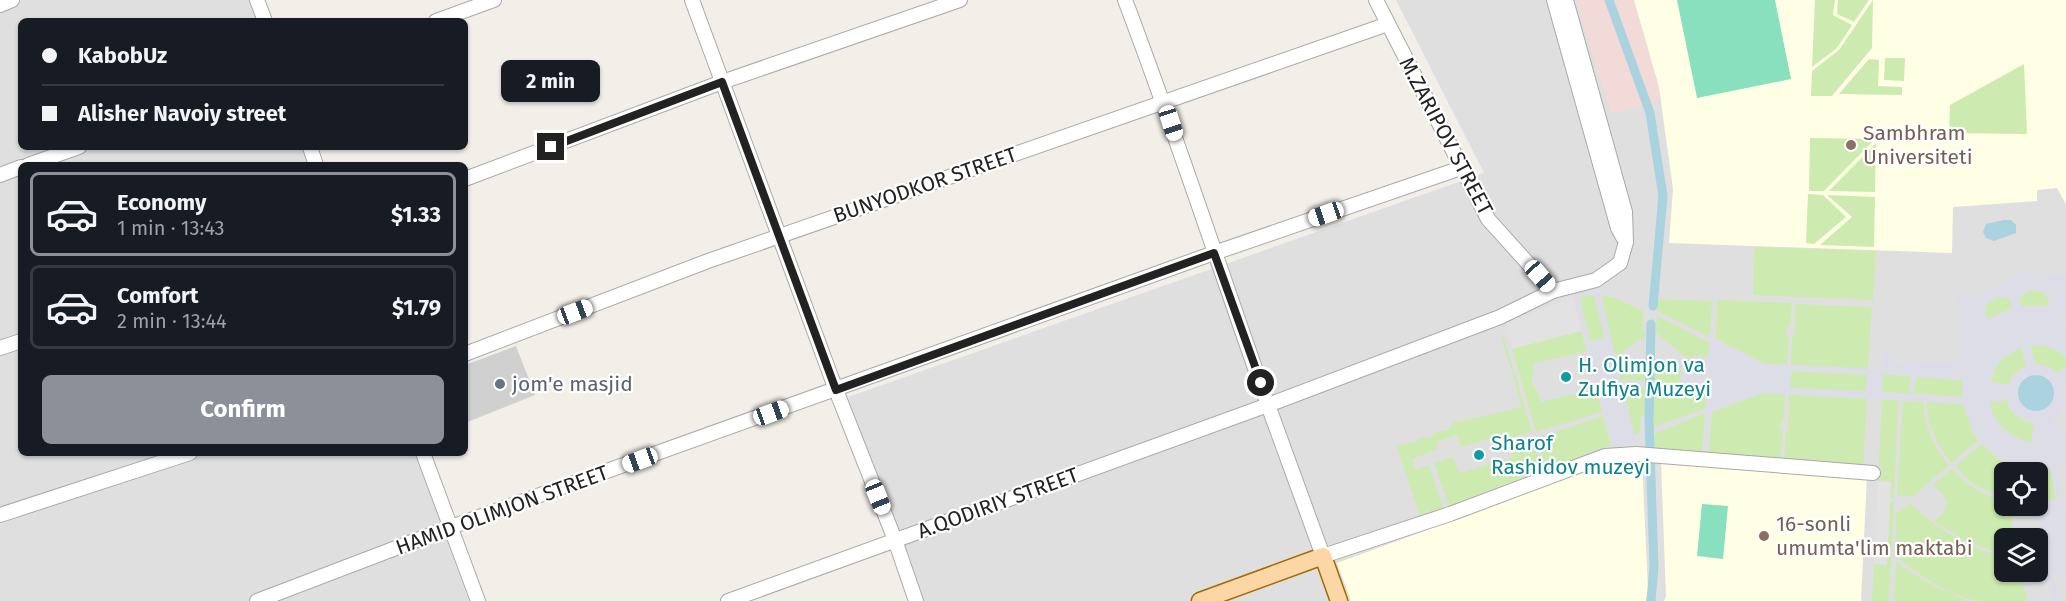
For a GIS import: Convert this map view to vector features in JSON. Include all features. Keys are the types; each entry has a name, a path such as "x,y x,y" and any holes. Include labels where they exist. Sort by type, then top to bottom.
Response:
{"main road":[{"path":"1200,601 1323,556 1340,601"}],"street":[{"path":"0,4 12,0"},
{"path":"257,0 264,18"},
{"path":"444,18 494,0"},
{"path":"692,0 916,601"},
{"path":"468,178 722,82 960,0"},
{"path":"1125,0 1164,101 1214,253 1323,556 1450,514 1605,456 1636,454 1873,473"},
{"name":"M.ZARIPOV STREET","path":"1376,0 1488,219 1553,291"},
{"path":"1554,0 1618,228 1626,242"},
{"path":"1566,0 1625,212 1626,242"},
{"name":"BUNYODKOR STREET","path":"468,353 779,236 1388,24"},
{"path":"37,162 71,150"},
{"path":"0,175 18,168"},
{"name":"HAMID OLIMJON STREET","path":"256,601 452,527 1214,253 1461,168"},
{"name":"A.QODIRIY STREET","path":"728,601 1268,405 1500,317 1553,291 1596,280 1620,263 1626,242"},
{"path":"0,348 18,342"},
{"path":"0,515 181,456"},
{"path":"424,456 478,601"}],"shaded area":[{"path":"0,0 252,0 258,18 18,18 18,150 306,150 310,162 18,162 18,456 416,456 469,601 0,601"},
{"path":"1396,0 2066,0 2066,601 919,601 848,397 1484,173"},
{"path":"1576,0 1634,0 1661,101 1611,114"},
{"name":"Sambhram Universiteti","path":"1634,0 2066,0 2066,204 2057,188 2037,190 2037,201 1953,207 1952,253 1669,243 1673,189 1659,87"},
{"path":"2021,272 2066,276 2066,317 2062,315 2061,323 2066,325 2066,356 2043,345 2030,346 2035,363 2049,367 2058,373 2066,366 2066,385 2063,386 2065,402 2059,414 2052,419 2062,433 2066,431 2066,463 2056,468 2062,497 2066,497 2066,501 2062,503 2066,509 2066,578 2053,574 2059,601 2054,601 2048,572 2048,528 2039,528 2036,516 2048,516 2048,501 2056,500 2048,462 2007,462 1993,454 1973,432 1963,404 1763,393 1705,413 1706,394 1691,393 1686,390 1622,386 1636,440 1613,449 1572,290 1600,289 1615,357 1689,360 1694,356 1708,357 1710,337 1765,364 1882,369 1884,352 1895,353 1895,364 1905,364 1905,362 1958,363 1960,305 1957,304 1957,297 1978,296","holes":["2031,290 2044,292 2049,306 2021,306 2019,297","1594,295 1605,338 1590,341 1579,296","1997,297 2011,299 2012,308 1988,319 1985,314 1986,304","2021,347 2026,366 2014,374 2008,385 1991,381 1992,372 2001,359","1616,363 1649,364 1649,381 1620,380","1653,364 1682,366 1681,384 1654,382","1791,371 1867,374 1866,391 1790,388","1883,374 1911,376 1910,394 1882,392","1916,377 1962,380 1962,397 1914,394","2007,400 2016,416 2034,424 2031,443 2010,435 1991,411 1990,403"]},
{"path":"1573,298 1581,331 1512,349 1506,322"},
{"path":"516,346 535,395 468,422 468,364"},
{"path":"1608,458 1642,461 1648,590 1646,601 1351,601 1337,563 1498,504"},
{"name":"16-sonli umumta'lim maktabi","path":"1661,462 1867,475 1861,601 1664,601 1666,597"},
{"path":"1878,481 1891,482 1887,565 1874,564"}],"green space":[{"path":"1677,0 1775,0 1791,79 1697,98"},
{"path":"1815,0 1835,0 1833,15 1852,25 1837,48 1812,67"},
{"path":"1838,0 1869,0 1854,22 1837,14"},
{"path":"1873,0 1872,48 1832,96 1811,96 1812,71 1839,50"},
{"path":"1885,58 1905,58 1904,81 1884,80"},
{"path":"1869,59 1879,60 1878,86 1902,87 1902,95 1839,94"},
{"path":"2024,64 2027,134 1949,133 1950,105"},
{"path":"1810,138 1875,139 1824,191 1809,191"},
{"path":"1876,143 1875,192 1829,191"},
{"path":"1808,194 1823,195 1846,217 1814,244 1806,243"},
{"path":"1827,195 1875,197 1874,247 1820,245 1852,217"},
{"path":"1754,247 1876,251 1873,300 1753,295"},
{"path":"2031,290 2044,292 2049,301 2049,307 2021,306 2019,297"},
{"path":"1579,295 1594,295 1605,338 1590,341"},
{"path":"1600,296 1613,297 1643,311 1642,331 1649,333 1615,357"},
{"path":"1997,297 2011,298 2012,308 1988,319 1985,314 1986,304"},
{"path":"1657,299 1712,301 1710,337 1657,311"},
{"path":"1717,300 1792,303 1790,327 1786,327 1786,335 1789,336 1787,365 1765,364 1716,339"},
{"path":"1795,304 1872,307 1868,369 1791,365 1792,335 1795,335"},
{"path":"1657,316 1710,343 1709,357 1689,360 1654,331"},
{"path":"1581,331 1587,352 1534,363 1532,383 1541,402 1596,389 1602,412 1536,432 1512,349"},
{"path":"1501,335 1503,335 1532,431 1502,442 1499,436 1461,447 1457,435 1436,442 1438,449 1412,459 1415,470 1429,465 1443,508 1420,517 1397,446 1416,442 1417,439 1450,429 1452,423 1518,408 1521,403"},
{"path":"2043,345 2066,356 2066,366 2058,374 2049,367 2035,363 2030,346"},
{"path":"2021,347 2026,366 2017,371 2009,385 1991,382 2001,360 2010,352"},
{"path":"1616,363 1649,364 1649,382 1620,380"},
{"path":"1653,364 1683,366 1680,375 1682,384 1653,382"},
{"path":"1791,371 1867,374 1866,392 1790,388"},
{"path":"1883,374 1911,376 1910,394 1881,392"},
{"path":"1915,377 1962,380 1962,398 1914,394"},
{"path":"1622,386 1649,387 1648,415 1641,415 1640,432 1634,435"},
{"path":"1652,388 1687,390 1697,394 1707,394 1706,408 1653,427"},
{"path":"1763,393 1785,394 1783,422 1780,423 1780,430 1783,430 1780,460 1709,454 1712,412"},
{"path":"1789,393 1867,398 1863,465 1784,459"},
{"path":"1882,399 1898,400 1894,498 1890,498 1891,482 1878,481"},
{"path":"1903,400 1924,401 1925,419 1931,436 1949,465 1912,497 1897,495"},
{"path":"2007,400 2022,420 2034,424 2031,443 2010,434 1999,424 1991,411 1989,403"},
{"path":"1927,402 1963,404 1978,440 1951,463 1934,434 1928,418"},
{"path":"1705,413 1702,454 1654,451 1654,434"},
{"path":"1603,416 1611,445 1547,469 1537,438"},
{"path":"1533,440 1542,470 1449,506 1434,463 1453,457 1460,473 1513,457 1511,447"},
{"path":"1982,444 2001,460 2001,462 1994,462 1994,494 1973,484 1955,466"},
{"path":"1952,469 1976,489 1994,498 1994,516 2011,516 2013,528 1994,528 1994,551 1964,540 1934,521 1943,513 1947,502 1943,494 1933,485"},
{"path":"2048,469 2051,469 2056,500 2048,501"},
{"path":"1890,502 1894,503 1889,601 1872,601 1874,564 1887,564"},
{"path":"1910,503 1931,521 1954,536 1994,554 1994,582 2023,582 2027,601 1968,599 1935,584 1896,557 1896,514"},
{"path":"1702,504 1728,506 1723,559 1697,556"},
{"path":"1896,562 1923,580 1967,601 1894,601"}],"water":[{"path":"2011,220 2016,225 2016,233 1994,241 1986,238 1983,232 1986,224"},
{"path":"2036,375 2049,380 2054,393 2049,406 2036,411 2023,406 2018,393 2023,380"}],"waterway":[{"path":"1609,0 1650,113 1663,196 1653,306"},
{"path":"1651,324 1649,421 1654,566 1651,601"}],"place":[{"name":"Sambhram Universiteti","path":"1851,145"},
{"name":"H. Olimjon va Zulfiya Muzeyi","path":"1566,377"},
{"name":"jom'e masjid","path":"500,384"},
{"name":"Sharof Rashidov muzeyi","path":"1479,455"},
{"name":"16-sonli umumta'lim maktabi","path":"1764,536"}],"route":[{"path":"551,147 722,82 836,390 1214,253 1261,383"}]}
